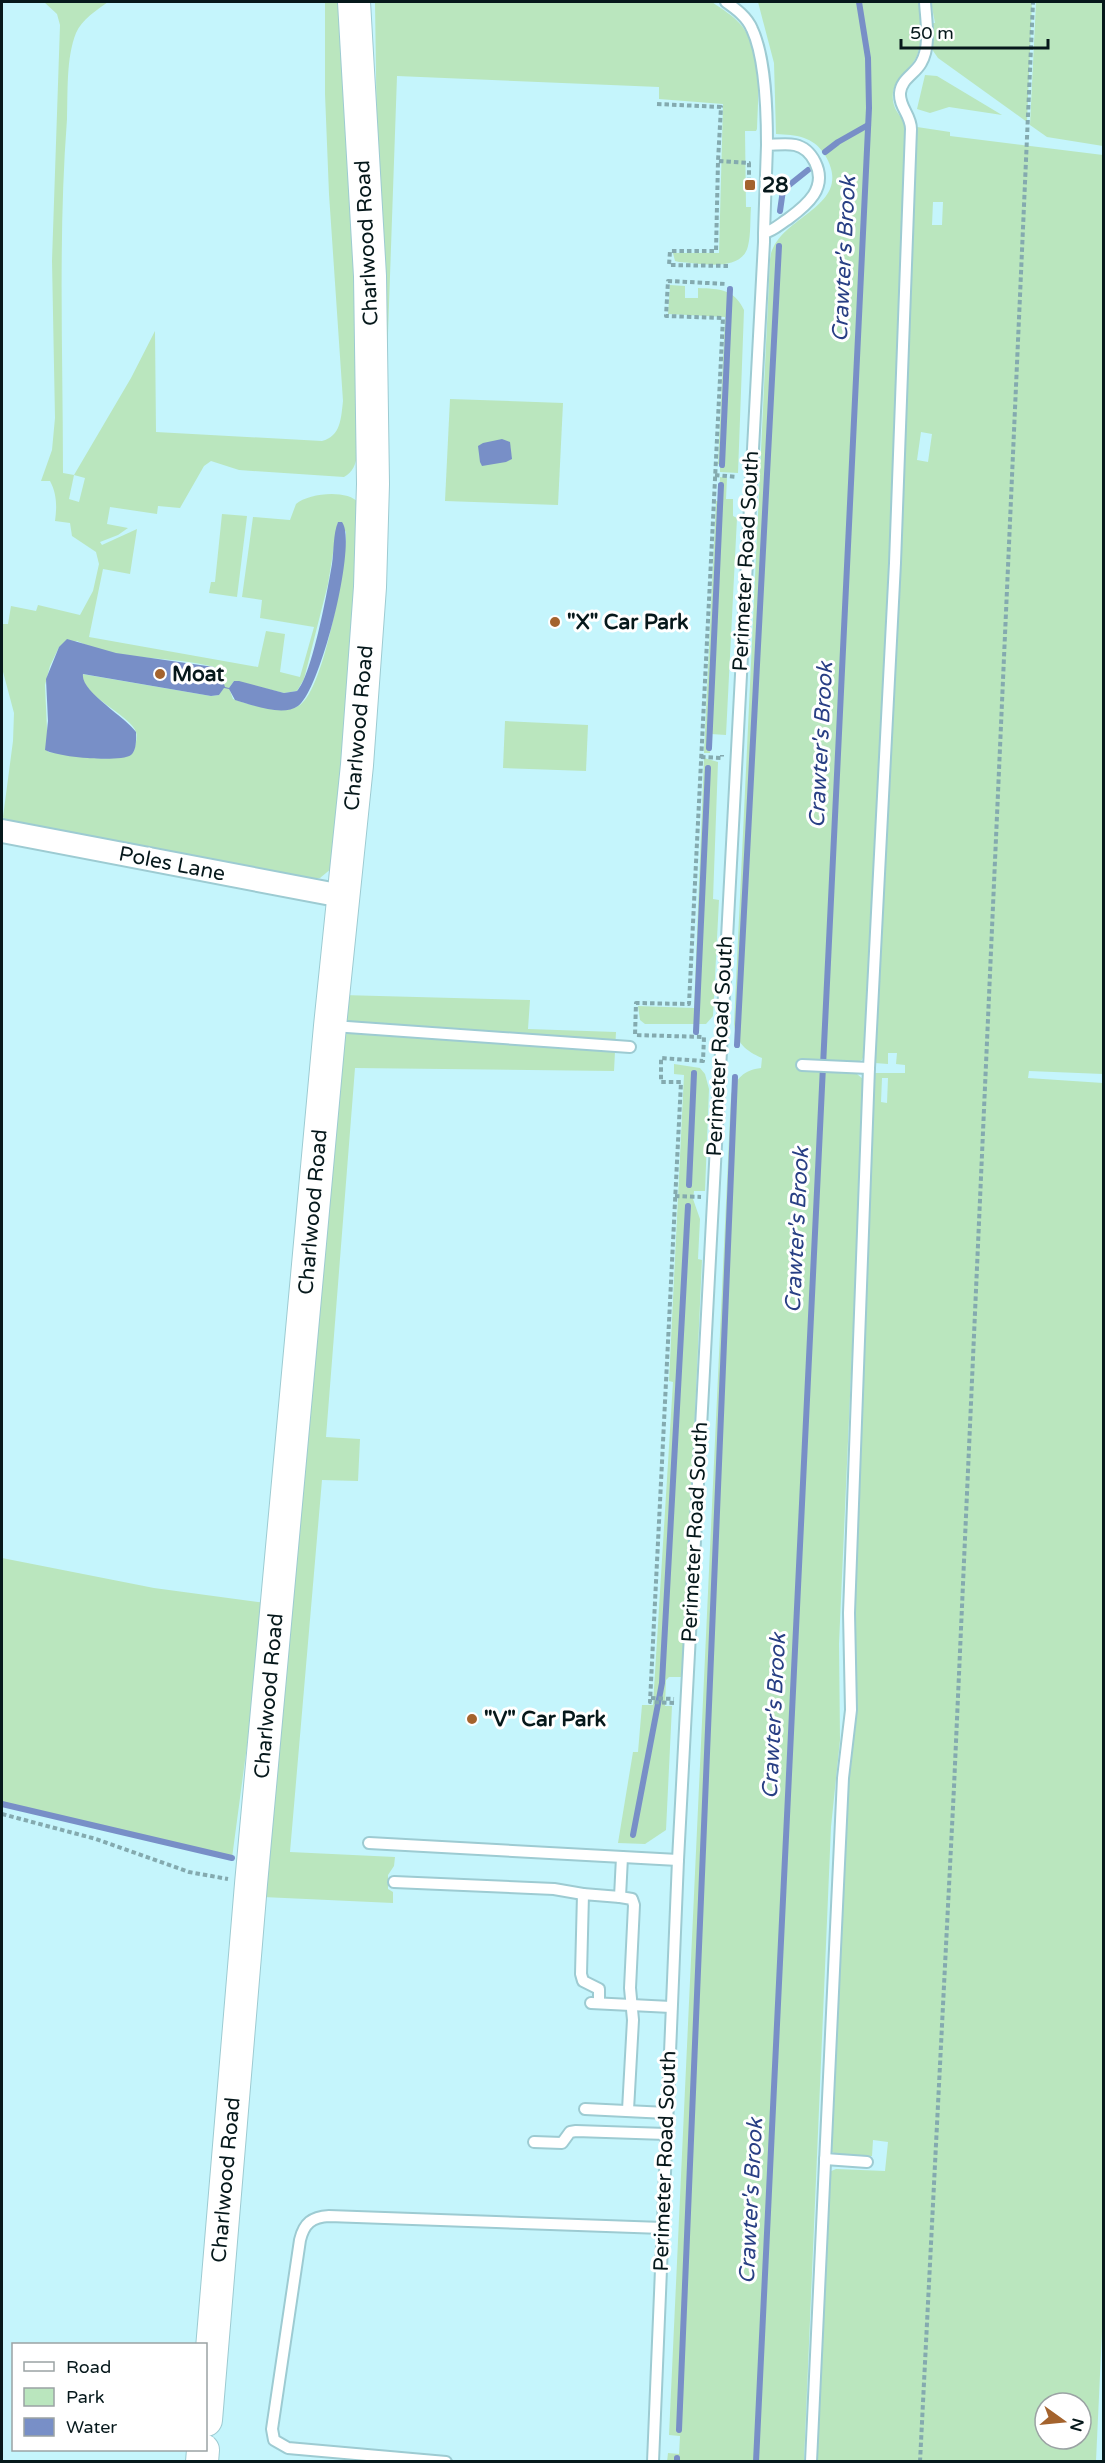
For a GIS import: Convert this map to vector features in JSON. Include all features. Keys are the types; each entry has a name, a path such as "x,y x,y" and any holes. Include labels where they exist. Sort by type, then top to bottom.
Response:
{"street":[{"name":"Charlwood Road","path":"207,2408 251,1884 342,896 357,765 370,587 373,484 370,276 354,2"},
{"name":"Poles Lane","path":"2,831 342,896"}],"lane":[{"name":"Perimeter Road South","path":"653,2462 670,2007 764,233 766,145 763,87 755,38 745,18 728,2"},
{"path":"811,2462 843,1778 851,1710 849,1613 869,1068 895,563 911,129 900,94 902,84 920,65 924,57 927,41 925,2"},
{"path":"764,233 775,228 807,204 817,190 819,176 811,155 801,147 766,145"},
{"path":"330,1026 630,1047"},
{"path":"801,1065 869,1068"},
{"path":"369,1844 678,1860"},
{"path":"620,1897 622,1857"},
{"path":"394,1882 554,1889 632,1899 634,1905 628,2110"},
{"path":"583,1894 581,1974 584,1981 599,1989 595,2003 670,2007"},
{"path":"585,2109 667,2113"},
{"path":"534,2142 562,2143 570,2132 576,2131 666,2134"},
{"path":"825,2159 867,2162"},
{"path":"446,2462 288,2448 274,2440 272,2429 275,2405 300,2240 306,2225 317,2218 329,2216 662,2228"}],"path":[{"path":"920,2462 954,1787 1034,2"},
{"path":"657,104 721,107 716,251 670,250 669,265 728,266"},
{"path":"718,161 749,163 749,189"},
{"path":"667,1700 653,1699 681,1082 661,1082 661,1058 703,1060 704,1037 635,1035 636,1003 689,1004 723,318 666,316 668,281 727,284"},
{"path":"715,475 737,476 737,487"},
{"path":"701,757 722,758 722,747"},
{"path":"2,1814 96,1839 189,1872 251,1884"}],"green space":[{"path":"44,2 108,2 90,15 76,33 68,75 62,252 63,473 74,475 131,378 155,331 156,432 322,441 333,435 339,426 343,401 329,194 325,94 325,2 344,2 356,247 357,455 355,465 344,477 239,470 211,461 204,466 180,508 158,506 157,514 110,507 107,524 128,528 100,542 102,545 137,529 130,574 103,569 89,637 258,667 266,631 285,634 280,672 300,677 314,627 260,618 262,600 242,597 253,517 290,520 296,504 318,495 337,494 359,503 359,607 332,868 320,878 296,881 5,821 3,817 13,741 14,713 2,668 2,624 8,624 11,606 36,611 38,605 80,615 93,591 99,564 96,552 72,536 70,523 55,521 54,491 50,481 41,481 52,450 55,418 52,261 60,25 57,14","holes":["74,475 85,478 79,502 69,499","338,522 346,532 338,595 326,651 309,694 300,705 286,709 258,706 233,699 229,688 234,681 284,693 297,691 304,679 328,584","77,641 110,652 214,667 222,678 224,687 219,695 211,696 82,674 89,690 132,726 137,734 134,751 102,758 48,752 45,685 50,666 59,647"]},
{"path":"375,2 712,2 720,7 739,22 749,37 758,76 757,129 756,131 745,131 746,207 751,207 749,241 744,254 738,260 729,263 708,264 675,261 673,253 719,253 723,104 659,99 659,87 397,76 385,419 379,283"},
{"path":"758,2 920,2 921,34 920,47 915,60 897,83 893,96 895,108 906,125 893,489 865,1053 862,1060 857,1062 802,1059 801,1071 857,1074 864,1080 839,1644 840,1740 831,1827 804,2461 667,2462 668,2453 679,2454 680,2436 669,2435 731,1095 735,1084 745,1073 761,1068 762,1058 743,1046 734,1024 770,260 775,245 785,232 823,200 830,188 832,173 825,155 815,144 797,136 776,134 774,63"},
{"path":"931,2 1032,2 1027,122 938,58 931,48 930,23 935,23"},
{"path":"1036,2 1103,2 1103,146 1047,137 1030,125"},
{"path":"925,75 937,76 1002,115 949,107 930,113 917,109"},
{"path":"917,127 950,132 950,136 1103,155 1103,1074 1029,1071 1028,1078 1103,1083 1103,2310 1096,2461 815,2462 829,2172 836,2169 885,2171 888,2142 873,2140 872,2156 837,2155 829,2150 875,1073 905,1073 905,1065 896,1064 897,1053 888,1053 888,1064 875,1063","holes":["933,202 943,202 942,225 932,225","921,432 932,434 928,462 917,460","882,1078 888,1078 887,1103 881,1102"]},
{"path":"670,285 685,286 685,298 698,298 698,288 726,292 736,298 744,310 738,473 720,472 718,464 725,317 668,314"},
{"path":"450,399 563,403 558,505 445,501"},
{"path":"720,477 727,478 726,499 733,499 733,516 737,518 726,735 711,734 710,753 704,753 716,501 719,501"},
{"path":"222,514 247,516 237,597 209,593 211,582 215,582"},
{"path":"505,721 588,725 586,771 503,768"},
{"path":"704,758 718,762 713,899 719,900 713,1016 706,1024 645,1024 640,1020 638,1006 694,1008"},
{"path":"342,995 530,1000 528,1029 616,1032 614,1071 355,1068 326,1437 360,1439 358,1481 322,1480 290,1852 395,1857 394,1866 388,1875 388,1889 393,1892 393,1903 263,1897"},
{"path":"674,1064 700,1068 705,1074 709,1089 705,1191 694,1191 693,1199 700,1219 698,1259 702,1260 683,1677 669,1677 666,1680 665,1706 672,1706 666,1830 645,1844 618,1843 633,1752 638,1752 642,1705 653,1705 673,1382 669,1381 684,1075 674,1074"},
{"path":"2,1558 154,1588 266,1603 232,1858 2,1804"}],"water":[{"path":"502,439 510,442 512,459 482,466 478,446"},
{"path":"338,522 342,522 346,535 341,585 326,647 307,695 298,706 284,710 267,709 235,700 229,689 224,688 219,695 211,696 83,674 84,681 96,696 136,732 134,750 131,755 124,757 102,759 62,755 45,750 48,721 46,679 59,647 67,639 116,653 214,667 225,687 229,688 234,681 239,681 284,693 297,691 303,682 319,631"}],"waterway":[{"name":"Crawter's Brook","path":"756,2462 869,108 868,58 859,2"},
{"path":"825,152 868,125"},
{"path":"780,211 783,190 808,170"},
{"path":"737,1045 779,246"},
{"path":"722,465 730,289"},
{"path":"709,748 721,485"},
{"path":"696,1032 708,768"},
{"path":"689,1185 694,1073"},
{"path":"679,2430 735,1077"},
{"path":"633,1835 662,1683 688,1206"},
{"path":"2,1804 232,1858"}],"place":[{"name":"28","path":"750,185"},
{"name":"\"X\" Car Park","path":"555,622"},
{"name":"Moat","path":"160,674"},
{"name":"\"V\" Car Park","path":"472,1719"}]}
